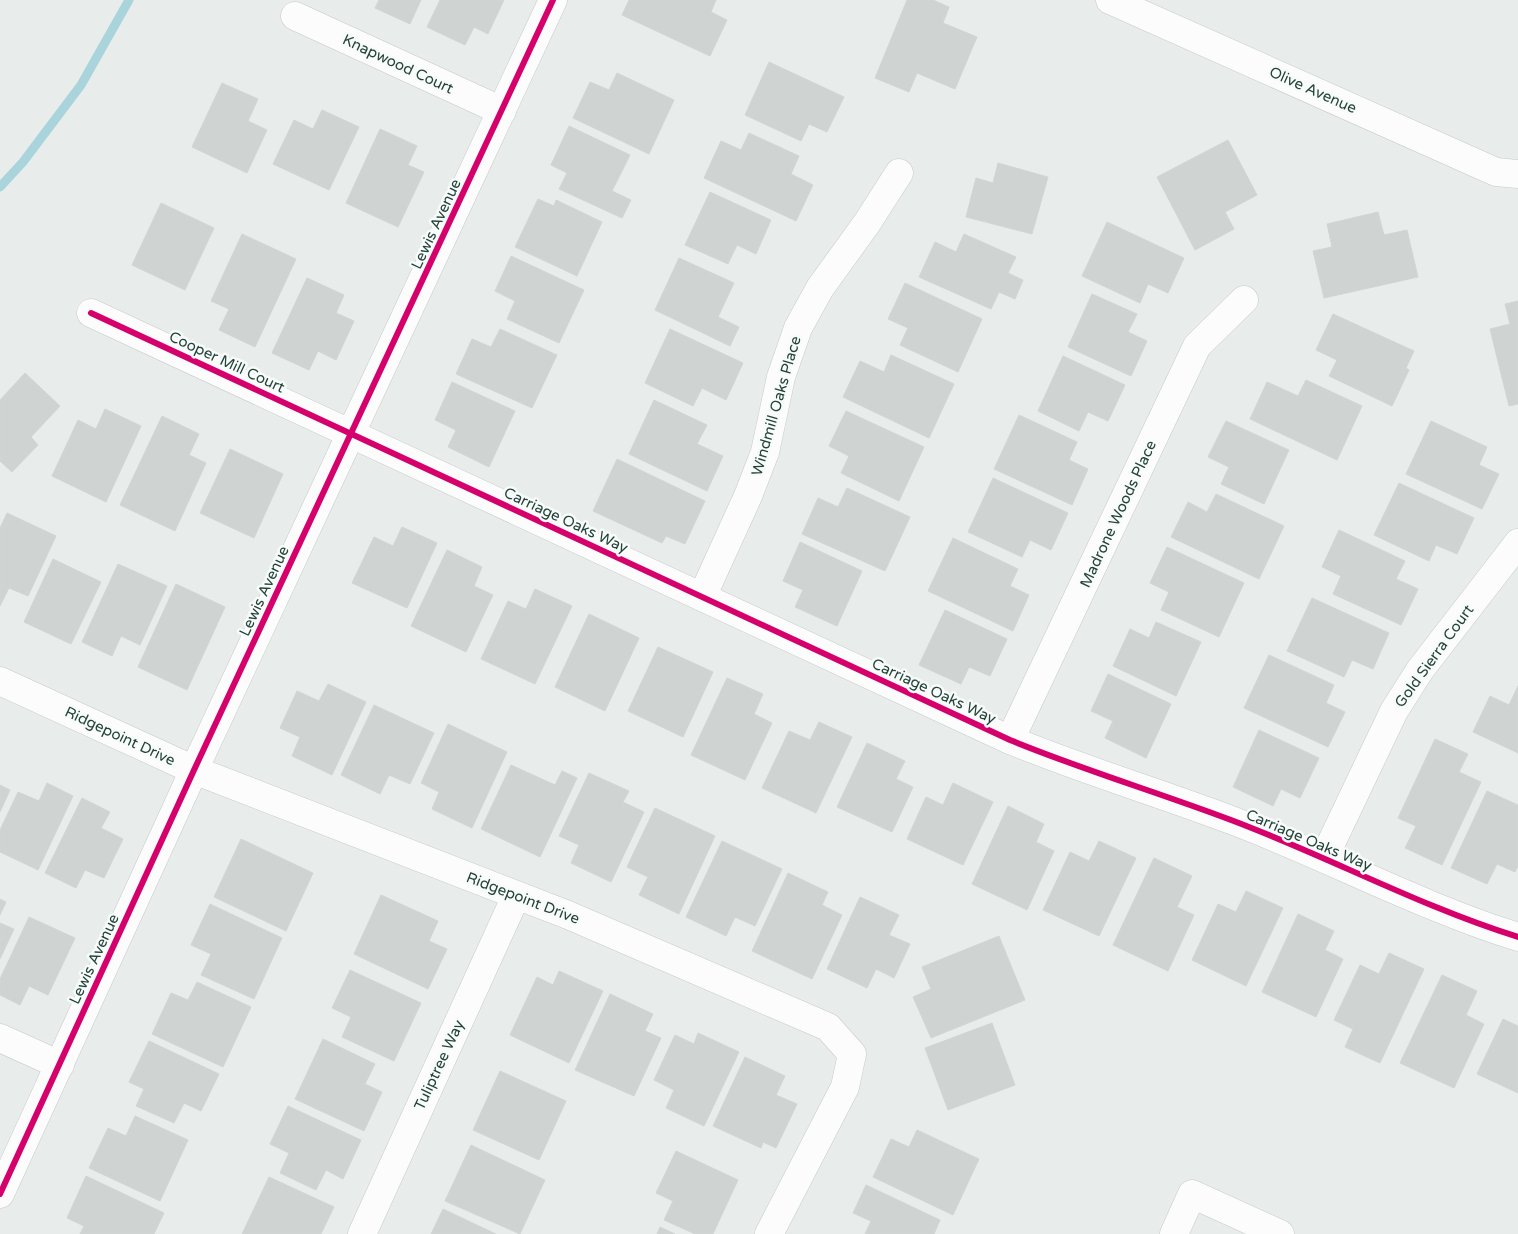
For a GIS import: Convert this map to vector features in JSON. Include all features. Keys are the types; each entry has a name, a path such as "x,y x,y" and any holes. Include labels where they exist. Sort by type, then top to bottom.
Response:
{"street":[{"name":"Lewis Avenue","path":"0,1194 194,770 553,0"},
{"name":"Olive Avenue","path":"1110,0 1496,172 1518,174"},
{"name":"Knapwood Court","path":"295,16 502,111"},
{"name":"Windmill Oaks Place","path":"702,597 748,496 765,452 781,377 798,328 820,288 867,223 899,174"},
{"name":"Madrone Woods Place","path":"1010,740 1197,346 1244,300"},
{"name":"Cooper Mill Court","path":"91,313 352,434"},
{"name":"Carriage Oaks Way","path":"352,434 1010,740 1072,766 1230,820 1324,858 1387,887 1518,937"},
{"name":"Gold Sierra Court","path":"1324,858 1394,711 1420,670 1518,543"},
{"name":"Ridgepoint Drive","path":"0,681 194,770 568,915 828,1027 852,1054 845,1087 769,1234"},
{"name":"Tuliptree Way","path":"362,1234 516,896"},
{"path":"0,1038 60,1065"},
{"path":"1174,1234 1192,1194 1280,1234"}],"building":[{"path":"379,0 421,0 410,24 375,8"},
{"path":"440,0 504,0 488,34 474,27 465,45 427,27"},
{"path":"629,0 716,0 711,12 727,20 710,56 622,15"},
{"path":"907,0 933,0 949,7 943,23 977,37 955,89 917,73 909,92 875,78"},
{"path":"769,62 844,97 827,132 809,124 801,141 745,115"},
{"path":"617,73 674,100 649,154 573,118 590,82 609,90"},
{"path":"222,83 258,99 248,121 267,130 247,173 192,147"},
{"path":"322,110 359,127 329,190 273,164 294,120 313,129"},
{"path":"569,126 630,155 612,191 631,200 622,218 559,189 567,173 551,165"},
{"path":"380,129 417,146 408,165 424,172 398,227 346,203"},
{"path":"749,133 799,156 791,174 813,185 796,221 704,178 721,141 741,150"},
{"path":"1228,140 1257,195 1225,212 1234,229 1195,250 1157,177"},
{"path":"998,163 1048,177 1032,234 966,217 976,178 993,183"},
{"path":"710,192 771,220 756,254 737,245 728,264 685,245"},
{"path":"538,199 554,206 556,200 602,222 577,276 515,247"},
{"path":"161,203 214,228 185,290 132,265"},
{"path":"1378,212 1384,235 1407,230 1418,277 1324,298 1313,251 1332,247 1327,224"},
{"path":"1107,222 1184,258 1168,293 1148,284 1140,303 1082,276"},
{"path":"242,234 296,259 255,347 219,330 229,309 211,301"},
{"path":"964,234 1016,257 1008,273 1023,280 1015,299 999,292 991,309 919,277 935,242 956,252"},
{"path":"511,256 584,290 559,343 507,319 515,301 495,291"},
{"path":"679,258 734,283 718,317 739,327 730,346 655,310"},
{"path":"307,278 344,295 336,313 354,321 336,360 318,351 309,370 272,353"},
{"path":"905,283 982,319 958,372 900,345 908,328 888,319"},
{"path":"1092,294 1137,314 1128,332 1147,341 1131,376 1068,347"},
{"path":"1518,301 1518,404 1509,406 1490,329 1510,324 1505,304"},
{"path":"1333,314 1414,351 1406,368 1409,370 1392,406 1329,376 1337,360 1316,350"},
{"path":"500,329 557,355 532,408 456,374 472,339 491,347"},
{"path":"670,329 743,363 726,400 702,388 693,406 645,383"},
{"path":"891,355 954,384 929,438 843,397 860,361 884,372"},
{"path":"1063,356 1125,385 1108,421 1088,412 1079,431 1038,411"},
{"path":"25,373 60,406 31,437 38,445 12,472 0,461 0,400"},
{"path":"1306,380 1362,406 1337,460 1250,419 1267,382 1298,396"},
{"path":"452,382 515,411 489,467 448,447 456,430 435,420"},
{"path":"654,400 707,425 697,444 723,456 707,491 629,454"},
{"path":"105,409 141,426 106,502 52,476 78,420 96,429"},
{"path":"846,411 924,447 899,501 841,473 849,456 829,446"},
{"path":"1019,415 1077,442 1069,460 1088,469 1072,505 994,469"},
{"path":"162,416 199,434 189,455 206,463 175,531 120,505"},
{"path":"1226,421 1289,450 1264,504 1221,484 1229,467 1208,457"},
{"path":"1431,421 1487,447 1479,465 1499,474 1482,509 1406,474"},
{"path":"230,449 283,474 254,538 200,513"},
{"path":"617,459 705,501 685,544 666,536 662,543 593,511"},
{"path":"993,478 1068,513 1051,550 1030,540 1022,557 968,532"},
{"path":"1399,483 1474,518 1457,554 1436,545 1429,561 1374,535"},
{"path":"847,488 910,517 885,571 802,534 818,498 838,507"},
{"path":"1216,494 1284,526 1259,579 1171,537 1188,502 1207,512"},
{"path":"7,513 56,536 28,596 9,588 0,606 0,528"},
{"path":"402,527 437,543 407,608 352,583 374,537 393,546"},
{"path":"1339,530 1405,561 1396,579 1418,589 1401,625 1333,594 1341,576 1322,567"},
{"path":"953,538 1018,569 1010,586 1029,595 1013,631 928,591"},
{"path":"800,542 862,571 837,626 795,607 803,590 783,581"},
{"path":"1167,547 1244,583 1219,637 1161,610 1169,592 1150,583"},
{"path":"447,550 482,567 474,586 493,595 466,652 411,626"},
{"path":"53,559 101,582 71,644 24,622"},
{"path":"118,564 167,586 140,645 121,636 112,656 82,642"},
{"path":"176,584 225,607 187,690 138,667"},
{"path":"535,589 572,606 535,684 481,659 508,601 526,609"},
{"path":"1312,598 1389,633 1373,669 1352,660 1344,677 1287,651"},
{"path":"945,610 1007,639 990,676 969,667 961,684 919,665"},
{"path":"589,614 639,638 605,711 555,687"},
{"path":"1156,622 1201,642 1176,696 1113,666 1130,629 1149,638"},
{"path":"658,647 713,672 683,737 628,711"},
{"path":"1269,655 1334,685 1326,703 1345,712 1328,747 1244,708"},
{"path":"1108,674 1171,704 1146,758 1105,738 1113,721 1091,711"},
{"path":"727,678 763,694 754,714 772,723 745,780 691,755"},
{"path":"328,684 366,702 332,775 292,756 300,737 280,728 297,691 319,701"},
{"path":"1518,686 1518,753 1473,732 1490,696 1509,705"},
{"path":"374,705 434,733 410,784 389,775 380,794 341,775"},
{"path":"819,722 852,737 816,813 762,788 789,731 810,740"},
{"path":"448,724 507,752 472,828 432,809 439,792 421,783"},
{"path":"1259,730 1319,758 1300,798 1281,789 1273,806 1233,787"},
{"path":"1435,739 1468,754 1459,772 1481,782 1442,865 1405,848 1416,826 1398,818"},
{"path":"867,743 905,761 896,779 913,787 892,832 837,807"},
{"path":"511,765 555,785 562,771 577,778 540,857 481,829"},
{"path":"589,773 629,791 623,802 644,812 611,882 571,863 579,845 559,836"},
{"path":"47,783 73,796 38,870 0,852 0,830 18,792 39,801"},
{"path":"953,783 993,802 963,865 907,839 926,797 943,805"},
{"path":"0,785 10,790 0,812"},
{"path":"1487,791 1518,805 1518,866 1515,872 1497,864 1487,884 1451,868"},
{"path":"82,798 110,812 101,828 123,839 104,878 85,870 76,888 45,873"},
{"path":"1008,806 1044,824 1036,842 1054,851 1027,910 972,884"},
{"path":"655,808 715,836 679,914 639,895 648,877 627,867"},
{"path":"241,839 313,873 286,931 214,897"},
{"path":"722,841 782,869 755,926 735,917 726,936 686,917"},
{"path":"1099,841 1136,858 1099,936 1043,910 1070,852 1089,861"},
{"path":"1154,858 1192,876 1177,907 1194,915 1168,971 1113,945"},
{"path":"788,873 828,892 822,905 842,915 812,979 752,951"},
{"path":"1246,891 1283,908 1246,986 1192,960 1218,904 1236,912"},
{"path":"381,895 438,921 429,941 447,949 428,989 354,954"},
{"path":"860,897 899,915 889,935 910,944 894,978 876,969 867,988 827,969"},
{"path":"0,899 6,902 0,915"},
{"path":"210,904 282,938 254,999 201,975 211,954 191,945"},
{"path":"1298,914 1334,931 1325,950 1343,959 1316,1017 1262,992"},
{"path":"29,917 75,938 48,995 29,986 20,1005 0,995 0,979"},
{"path":"0,923 14,929 0,959"},
{"path":"999,936 1025,1000 931,1038 913,997 931,989 922,967"},
{"path":"1389,953 1424,969 1380,1063 1345,1047 1353,1029 1334,1020 1360,965 1379,974"},
{"path":"350,970 421,1003 394,1061 342,1037 351,1017 332,1008"},
{"path":"559,971 603,991 569,1063 510,1035 537,977 553,985"},
{"path":"1442,975 1477,991 1466,1015 1484,1024 1454,1088 1400,1063"},
{"path":"197,982 251,1007 223,1067 152,1034 171,993 188,1000"},
{"path":"610,994 653,1014 645,1031 661,1038 634,1096 575,1070"},
{"path":"1503,1019 1518,1026 1518,1093 1477,1074"},
{"path":"992,1023 1015,1085 948,1110 925,1048"},
{"path":"698,1033 739,1052 704,1126 666,1108 674,1090 654,1080 675,1035 694,1044"},
{"path":"323,1039 375,1064 365,1084 382,1092 364,1131 295,1099"},
{"path":"149,1041 219,1074 201,1111 184,1103 174,1123 136,1106 144,1089 129,1082"},
{"path":"745,1057 785,1076 776,1095 797,1104 776,1148 763,1142 761,1148 713,1126"},
{"path":"500,1071 566,1101 539,1160 473,1130"},
{"path":"288,1106 361,1140 343,1179 326,1170 316,1190 280,1173 289,1153 270,1144"},
{"path":"135,1116 188,1140 160,1201 89,1168 108,1128 126,1136"},
{"path":"917,1130 979,1159 953,1215 873,1177 891,1139 909,1147"},
{"path":"471,1145 545,1180 520,1234 445,1201"},
{"path":"676,1151 738,1180 713,1234 695,1234 664,1220 673,1201 656,1193"},
{"path":"86,1176 164,1213 154,1234 80,1234 84,1226 67,1218"},
{"path":"269,1177 334,1207 321,1234 242,1234"},
{"path":"866,1185 940,1220 934,1234 865,1234 871,1221 853,1213"},
{"path":"443,1209 496,1234 431,1234"},
{"path":"660,1227 675,1234 657,1234"}],"waterway":[{"path":"0,187 23,162 81,85 129,0"}],"cycle path":[{"path":"0,1194 194,770 553,0"},
{"path":"91,313 1010,740 1231,820 1445,911 1518,937"}]}
